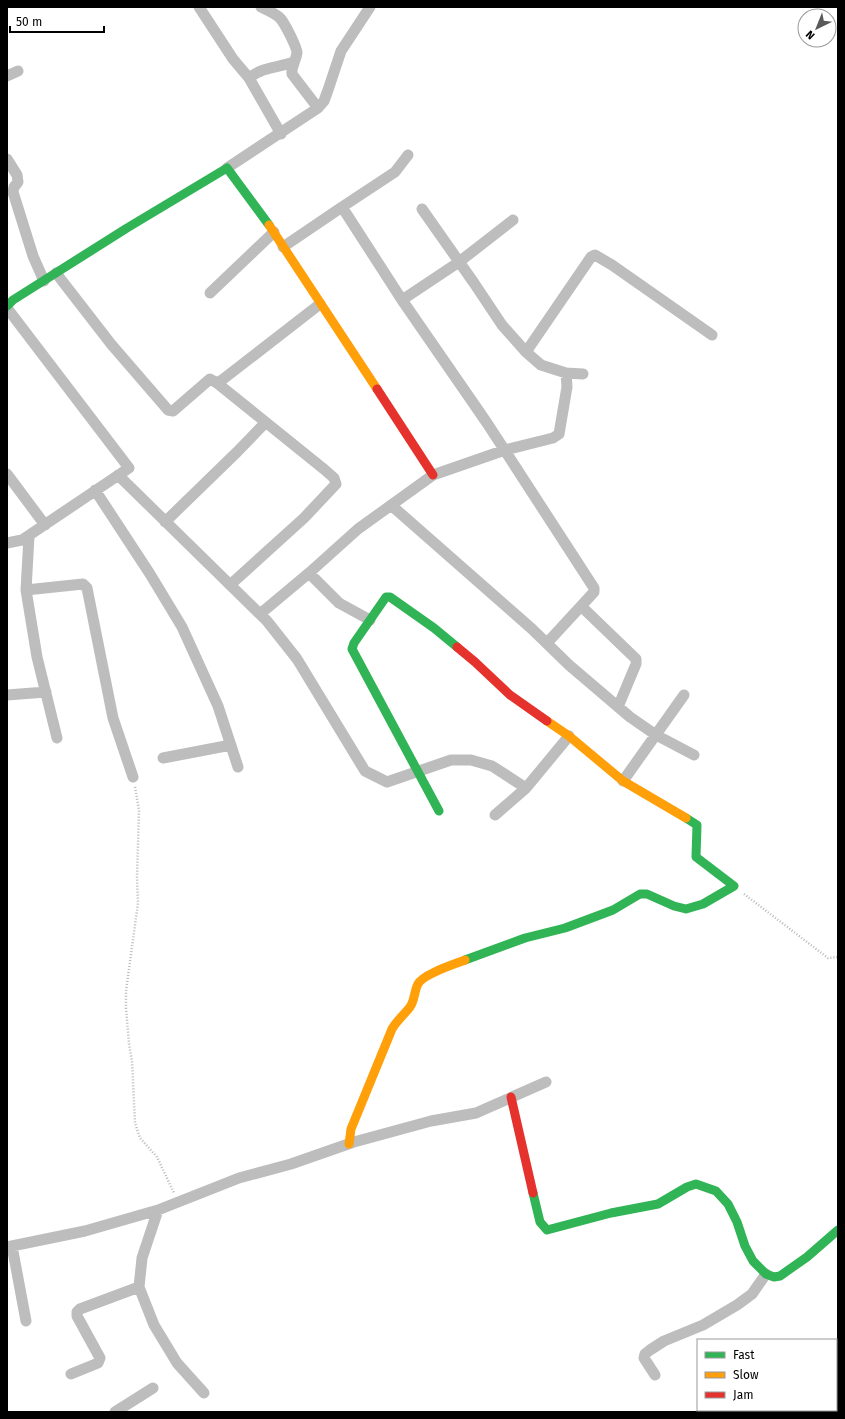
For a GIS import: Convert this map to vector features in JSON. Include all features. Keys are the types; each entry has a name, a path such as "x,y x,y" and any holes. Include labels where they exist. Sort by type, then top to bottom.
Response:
{"street":[{"path":"200,7 234,59 249,78 281,134"},
{"path":"261,7 278,16 283,21 296,48 297,54 292,69 292,74 318,108"},
{"path":"7,543 22,540 29,536 129,468 7,307 13,300 127,228 227,168 281,134 318,108 328,90 341,51 370,7"},
{"path":"249,78 266,68 282,66 294,62"},
{"path":"7,76 18,71"},
{"path":"283,247 395,172 408,155"},
{"path":"7,159 17,175 18,182 14,187 13,192 33,256 44,281"},
{"path":"227,168 274,232 433,475"},
{"path":"342,208 402,300 505,450 594,588 594,592 547,643"},
{"path":"422,209 502,325 526,352 540,365 566,373 583,374"},
{"path":"402,300 459,262 514,220"},
{"path":"210,293 274,232"},
{"path":"526,352 591,257 595,255 612,265 712,335"},
{"path":"56,273 111,344 168,410 172,411 210,379 334,478 336,484 304,518 230,585"},
{"path":"217,384 320,304"},
{"path":"260,614 358,529 433,475 505,450 553,438 560,434 567,387 566,373"},
{"path":"165,522 265,423"},
{"path":"7,474 45,525"},
{"path":"118,475 267,621 297,659 366,771 387,782 451,760 471,760 492,766 526,788"},
{"path":"95,490 150,574 182,627 218,706 238,767"},
{"path":"391,505 547,643 569,665 630,716 656,735 694,755"},
{"path":"29,536 26,590 37,657 57,738"},
{"path":"309,573 340,603 370,620"},
{"path":"26,590 83,584 87,588 113,718 133,777"},
{"path":"349,1144 351,1129 392,1029 397,1020 409,1008 414,1000 418,983 424,977 525,938 565,928 613,910 640,894 647,894 674,906 686,909 703,904 734,886 696,857 697,825 623,781 569,736 510,695 475,662 434,628 390,598 386,597 354,643 352,649 438,811"},
{"path":"581,606 636,659 636,664 618,706"},
{"path":"7,695 46,692"},
{"path":"623,781 684,695"},
{"path":"495,815 526,788 569,736"},
{"path":"163,758 232,746"},
{"path":"26,1321 10,1246 85,1231 158,1210 239,1178 291,1164 349,1144 431,1121 476,1112 546,1082"},
{"path":"511,1097 540,1222 547,1230 611,1213 658,1204 687,1187 696,1184 716,1191 728,1204 737,1222 745,1246 753,1261 766,1274 774,1277 780,1276 807,1257 838,1230"},
{"path":"158,1210 142,1258 139,1287 154,1325 177,1363 204,1393"},
{"path":"655,1375 644,1358 645,1354 664,1341 703,1325 728,1311 752,1294 766,1274"},
{"path":"71,1374 100,1361 100,1358 77,1316 77,1312 80,1309 139,1287"},
{"path":"115,1412 153,1388"}],"path":[{"path":"133,777 139,810 137,877 138,903 127,984 126,1008 132,1060 135,1123 143,1143 157,1157 178,1202"},
{"path":"734,886 828,958 838,957"}],"traffic: fast":[{"path":"7,306 13,300 127,228 227,168 269,225"},
{"path":"439,811 352,649 354,643 386,597 390,597 434,628 457,647"},
{"path":"465,960 525,938 565,928 613,910 640,894 647,894 674,906 686,909 703,904 734,886 696,857 697,825 686,818"},
{"path":"533,1193 540,1222 547,1230 611,1213 658,1204 687,1187 696,1184 716,1191 728,1204 737,1222 745,1246 753,1261 766,1274 774,1277 780,1276 807,1257 838,1230"}],"traffic: slow":[{"path":"269,225 377,389"},
{"path":"547,721 569,736 623,781 686,818"},
{"path":"349,1144 351,1129 392,1029 412,1004 418,984 421,980 432,973 465,960"}],"traffic: jam":[{"path":"377,389 433,475"},
{"path":"457,647 510,695 547,721"},
{"path":"511,1097 533,1193"}]}
